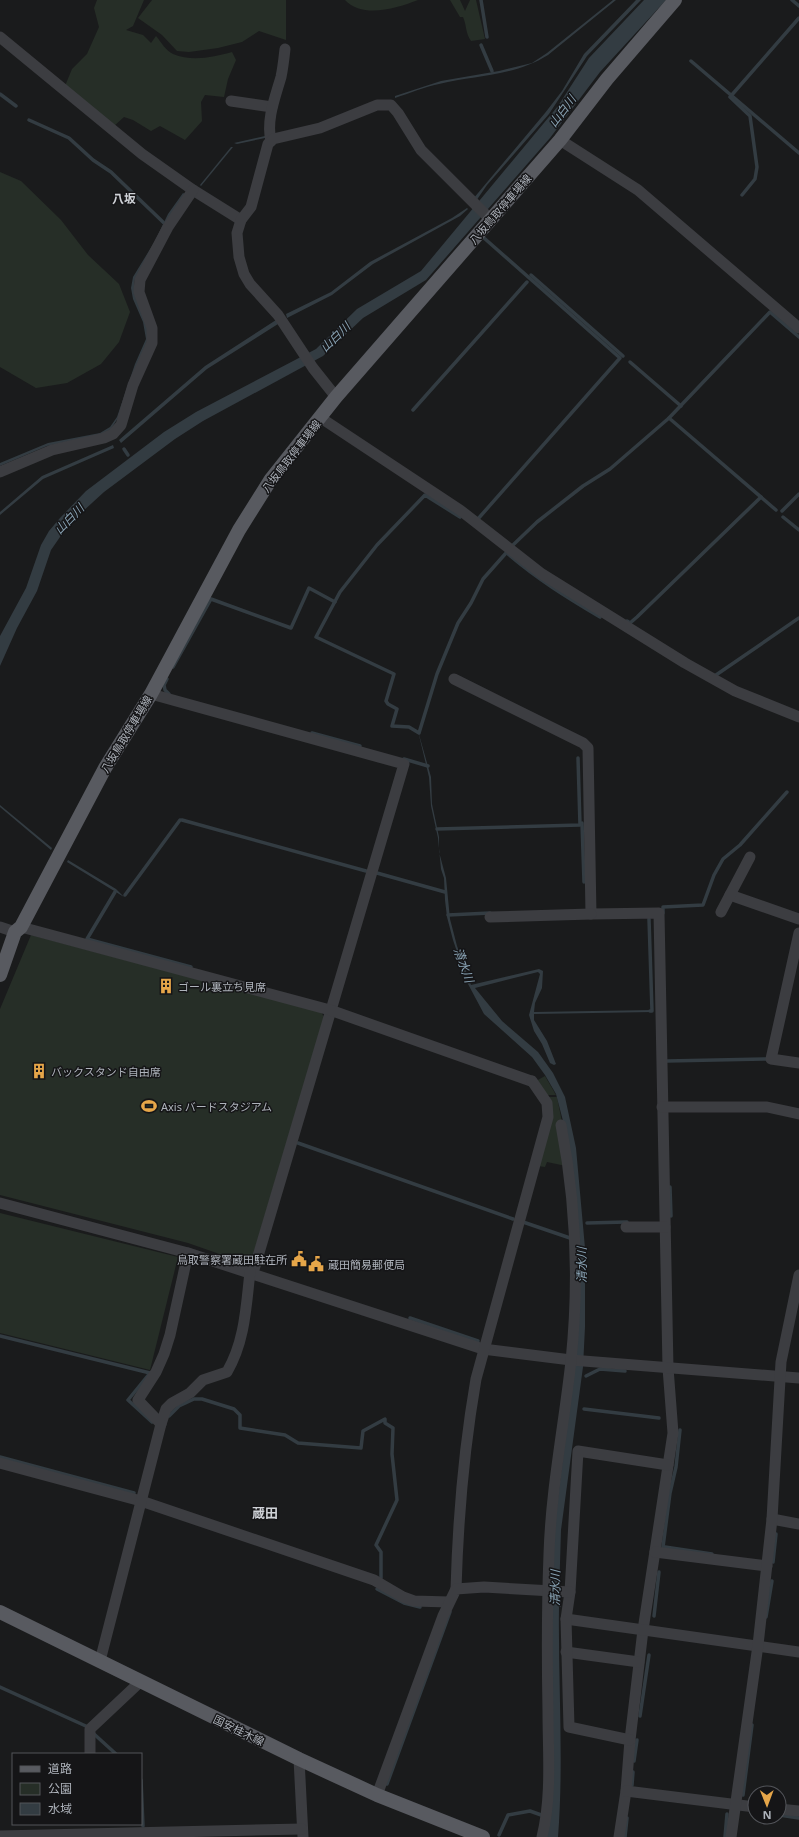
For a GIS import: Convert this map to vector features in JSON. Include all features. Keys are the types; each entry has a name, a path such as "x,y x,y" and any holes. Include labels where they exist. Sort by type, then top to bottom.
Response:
{"main road":[{"name":"八坂鳥取停車場線","path":"0,975 18,929 105,768 151,694 239,530 271,479 321,418 336,397 560,140 607,79 676,0"},
{"name":"国安桂木線","path":"0,1612 299,1759 378,1795 483,1837"}],"street":[{"path":"0,37 142,154 193,190 241,220"},
{"path":"271,141 269,132 272,107 281,76 285,49"},
{"path":"231,101 272,107"},
{"path":"336,397 313,368 278,315 250,284 244,274 236,245 237,233 241,220 251,207 268,144 271,141 320,128 377,105 391,105 398,113 421,150 490,219"},
{"path":"560,140 638,190 799,328"},
{"path":"0,472 52,450 68,445 104,438 113,434 121,425 133,385 152,343 152,328 139,292 140,280 168,227 193,190"},
{"path":"321,418 460,510 542,574 685,663 735,691 799,717"},
{"path":"454,679 583,743 588,748 591,914"},
{"path":"100,1661 166,1409 172,1403 190,1393 203,1380 227,1372 234,1361 243,1332 252,1273 404,764 151,694"},
{"path":"721,912 750,857"},
{"path":"730,895 799,919"},
{"path":"490,918 659,913 664,1227 668,1368 673,1433 643,1630 630,1740 626,1791 619,1837"},
{"path":"0,927 18,929 330,1010 532,1081 547,1103 548,1117 484,1349 471,1410 457,1546 456,1589 449,1602 378,1795"},
{"path":"799,933 771,1059 799,1063"},
{"path":"662,1107 767,1107 799,1114"},
{"path":"542,1837 546,1820 549,1763 549,1552 571,1360 574,1298 574,1238 567,1156 561,1125"},
{"path":"0,1204 188,1253 252,1273 371,1314 484,1349 571,1360 799,1378"},
{"path":"626,1226 664,1227"},
{"path":"161,1424 138,1400 156,1372 164,1354 170,1335 188,1253"},
{"path":"731,1837 758,1645 772,1519 781,1362 799,1275"},
{"path":"630,1740 568,1728 566,1619 570,1592 578,1451 668,1465"},
{"path":"0,1463 142,1501 374,1580 403,1598 414,1601 449,1602"},
{"path":"772,1519 799,1524"},
{"path":"655,1552 767,1566"},
{"path":"456,1589 484,1587 548,1592 570,1592"},
{"path":"566,1619 799,1652"},
{"path":"566,1652 639,1662"},
{"path":"90,1753 90,1729 141,1681"},
{"path":"0,1836 92,1829 303,1833 299,1759"},
{"path":"626,1791 747,1806"},
{"path":"787,1810 799,1811"}],"green space":[{"path":"97,0 144,0 133,26 126,30 143,35 151,43 156,36 170,53 188,58 203,58 232,52 236,60 228,79 224,97 205,95 201,102 202,121 185,140 160,126 151,131 133,120 124,117 114,126 65,86 72,69 87,54 99,27 94,8"},
{"path":"152,0 286,0 286,40 259,31 242,42 218,48 189,52 177,51 162,35 138,18"},
{"path":"345,0 418,0 390,9 370,10 352,6"},
{"path":"450,0 460,0 465,11 470,0 476,0 485,39 471,41 463,17 460,17"},
{"path":"0,172 21,181 61,220 88,255 119,284 130,312 119,342 101,364 67,383 36,388 0,367"},
{"name":"Axis バードスタジアム","path":"31,935 321,1012 324,1017 251,1262 248,1264 188,1243 0,1195 0,1009"},
{"path":"545,1076 556,1095 545,1095 536,1081"},
{"path":"547,1097 557,1097 562,1122 566,1166 547,1162 545,1167 538,1166"},
{"path":"0,1213 178,1257 150,1370 0,1333"}],"water":[{"path":"613,0 616,0 548,55 535,62 509,71 433,85 395,98 395,96 441,81 499,71 532,63 547,53"},
{"path":"636,0 641,0 587,56 549,114 487,185 476,201 473,199 562,91 584,54"},
{"name":"山白川","path":"644,0 666,0 600,72 550,138 426,280 363,318 323,356 203,421 175,439 104,492 69,524 51,550 37,591 17,628 0,666 0,636 26,588 41,545 49,531 86,491 164,432 196,412 316,349 357,309 421,271 558,106 589,58"},
{"path":"265,136 265,138 237,144 234,143"},
{"path":"231,147 233,147 201,186 200,185"},
{"path":"183,193 185,194 135,279 135,293 147,324 148,339 136,374 118,418 111,429 100,435 47,446 0,466 0,463 48,443 100,433 110,427 117,417 135,364 146,339 143,322 133,299 131,288 133,277 155,241 168,214"},
{"path":"467,208 468,209 460,216 373,264 332,295 287,318 286,314 331,292 370,262 452,218"},
{"path":"276,320 278,324 207,369 121,443 119,440 205,366"},
{"path":"113,445 114,448 43,479 0,515 0,512 42,476"},
{"path":"418,731 431,777 432,804 439,837 439,848 431,806 429,777"},
{"path":"0,805 52,848 51,850 0,807"},
{"name":"清水川","path":"440,854 446,878 450,919 457,946 471,985 539,969 543,971 542,988 535,1003 534,1012 653,1010 653,1012 534,1014 534,1020 547,1041 556,1064 554,1065 550,1063 542,1044 534,1031 529,1015 540,974 538,972 475,988 502,1021 538,1052 553,1073 565,1097 576,1148 585,1248 585,1327 583,1367 561,1530 559,1596 561,1607 559,1607 559,1636 561,1780 558,1837 545,1837 552,1547 574,1366 568,1140 556,1094 545,1075 532,1057 484,1014 468,984 447,917 444,878 441,869"},
{"path":"68,860 116,889 124,897 67,862"}],"waterway":[{"path":"481,0 487,37"},
{"path":"792,0 799,6"},
{"path":"742,195 755,179 757,167 750,116 730,97 799,18"},
{"path":"481,45 492,71"},
{"path":"691,61 799,153"},
{"path":"0,94 16,106"},
{"path":"29,120 69,138 93,160 111,172 164,223"},
{"path":"477,520 620,358 484,238"},
{"path":"531,275 623,356"},
{"path":"413,410 527,282"},
{"path":"513,545 537,522 583,486 610,469 669,418 770,312 799,337"},
{"path":"630,362 681,406"},
{"path":"669,418 776,510"},
{"path":"124,449 128,455"},
{"path":"782,511 799,494"},
{"path":"460,517 425,495 377,545 340,592 316,637 394,674 386,701 388,704 397,709 392,726 409,727 419,733 437,674 458,623 471,603 483,579 506,553"},
{"path":"627,621 630,623 637,617 761,497"},
{"path":"783,517 799,530"},
{"path":"508,554 541,580 600,617"},
{"path":"173,667 211,599 291,628 309,588 335,602"},
{"path":"716,675 799,618"},
{"path":"167,679 164,685 165,690 169,694"},
{"path":"312,733 360,746"},
{"path":"437,829 580,825 578,758"},
{"path":"404,759 428,766"},
{"path":"663,913 663,907 703,905 714,875 723,859 740,845 787,792"},
{"path":"125,895 180,820"},
{"path":"182,820 366,871"},
{"path":"582,823 584,882"},
{"path":"377,873 445,892"},
{"path":"115,892 87,939 191,967"},
{"path":"448,915 490,913"},
{"path":"649,919 652,1011 650,1011"},
{"path":"667,1061 767,1059"},
{"path":"298,1143 513,1219"},
{"path":"670,1187 671,1216"},
{"path":"523,1222 570,1238"},
{"path":"587,1223 627,1222"},
{"path":"410,1318 478,1341"},
{"path":"0,1336 150,1373 128,1400 152,1422"},
{"path":"586,1376 600,1369 625,1371"},
{"path":"169,1416 179,1406 194,1399 202,1399 234,1409 240,1415 240,1428 285,1435 298,1443 361,1448 363,1431 385,1419 385,1423 393,1428 392,1454 397,1500 376,1545 381,1552 381,1578"},
{"path":"584,1409 659,1418"},
{"path":"663,1547 670,1493 676,1467 680,1430"},
{"path":"0,1457 134,1493"},
{"path":"773,1562 776,1534"},
{"path":"665,1547 712,1554"},
{"path":"654,1616 659,1572"},
{"path":"766,1617 772,1581"},
{"path":"377,1589 404,1603 420,1607"},
{"path":"387,1784 450,1612"},
{"path":"640,1716 649,1655"},
{"path":"0,1687 88,1727"},
{"path":"743,1795 752,1725"},
{"path":"94,1734 115,1753"},
{"path":"634,1761 637,1740"},
{"path":"632,1785 633,1772"},
{"path":"142,1803 143,1826"},
{"path":"499,1835 508,1815 530,1811 544,1816"},
{"path":"725,1837 727,1814"},
{"path":"787,1816 799,1818"},
{"path":"625,1837 627,1818"}],"place":[{"name":"ゴール裏立ち見席","path":"166,986"},
{"name":"バックスタンド自由席","path":"39,1071"},
{"name":"Axis バードスタジアム","path":"149,1106"},
{"name":"鳥取警察署蔵田駐在所","path":"299,1259"},
{"name":"蔵田簡易郵便局","path":"316,1264"}],"district":[{"name":"八坂","path":"124,198"},
{"name":"蔵田","path":"265,1513"}]}
